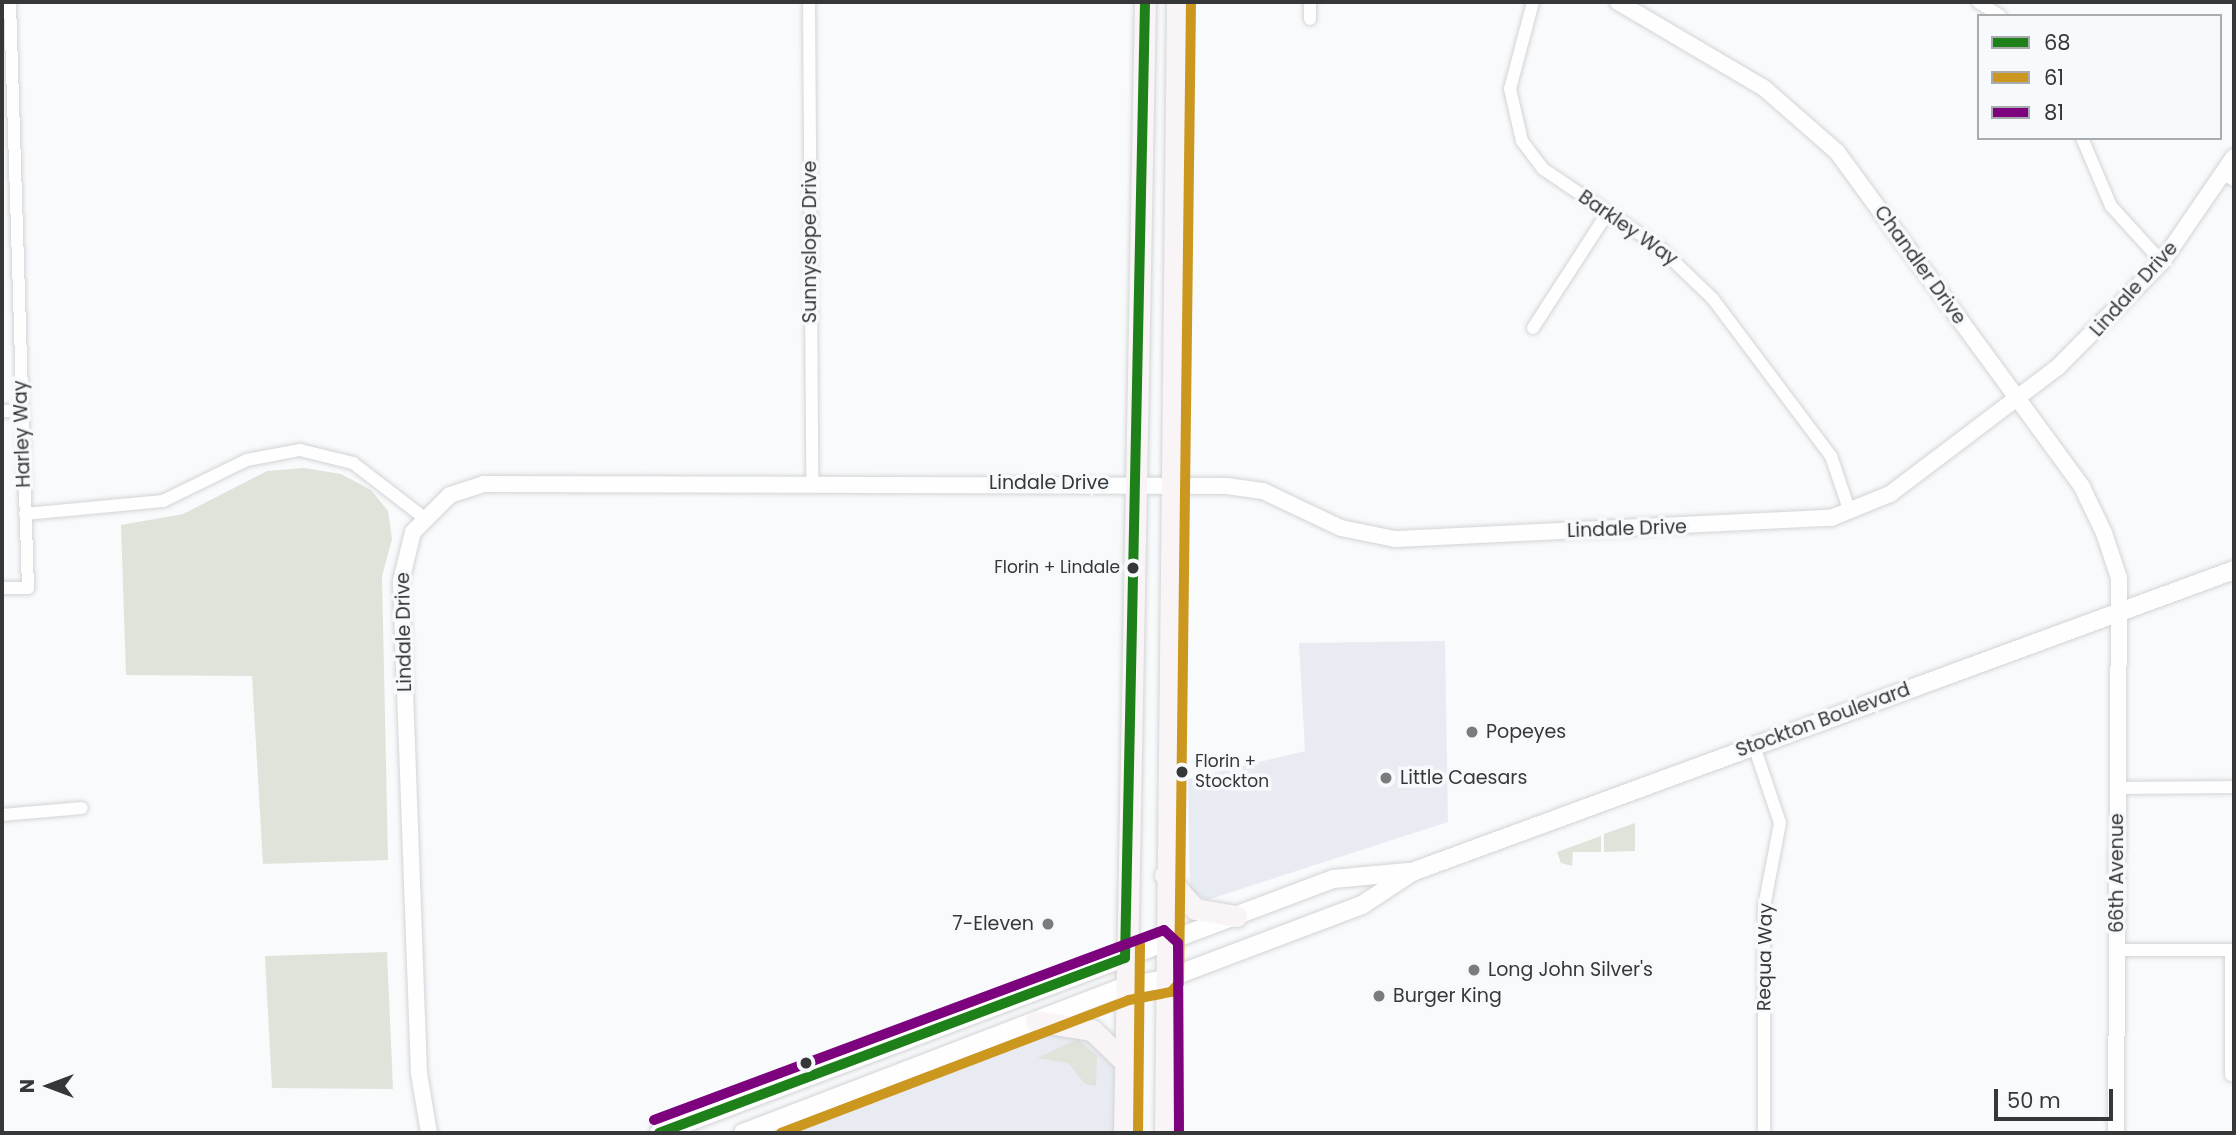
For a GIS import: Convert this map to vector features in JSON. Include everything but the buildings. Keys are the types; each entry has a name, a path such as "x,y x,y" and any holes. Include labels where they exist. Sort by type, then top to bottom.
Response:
{"main road":[{"path":"1124,1133 1125,958 1138,484 1145,2"},
{"path":"1165,1133 1164,944 1173,485 1177,2"},
{"name":"Stockton Boulevard","path":"743,1133 1125,986 1166,979 1362,905 1412,872 2234,570"},
{"name":"Stockton Boulevard","path":"659,1133 1333,879 1412,872"},
{"path":"1165,875 1195,909 1236,916"},
{"path":"1037,1021 1092,1030 1125,1062"}],"street":[{"name":"Harley Way","path":"2,588 28,588 5,81 10,2"},
{"name":"Sunnyslope Drive","path":"809,2 812,483"},
{"path":"1310,2 1310,19"},
{"name":"Barkley Way","path":"1533,2 1512,69 1515,124 1543,169 1659,247 1713,299 1831,456 1850,512"},
{"name":"Chandler Drive","path":"1618,2 1764,88 1810,124 1849,168 2082,487 2119,578 2119,612"},
{"path":"1978,2 1997,14"},
{"path":"2083,140 2111,206 2162,262"},
{"name":"Lindale Drive","path":"429,1133 419,1073 401,581 407,546 423,517 450,495 484,484 1173,485 1263,491 1342,528 1395,539 1815,521 1850,512 1890,494 2019,400 2099,331 2162,262 2230,178 2234,157"},
{"path":"1533,328 1608,212"},
{"path":"2,411 21,411"},
{"path":"25,514 163,501 247,460 300,450 353,463 423,517"},
{"name":"66th Avenue","path":"2116,1133 2119,612"},
{"name":"Requa Way","path":"1754,746 1780,823 1764,906 1764,1133"},
{"path":"2118,788 2234,787"},
{"path":"2,815 82,808"},
{"path":"2117,950 2233,950 2231,1075"}],"shaded area":[{"path":"304,468 341,474 371,490 388,511 392,539 382,576 388,860 263,864 252,676 126,675 121,525 183,514 267,471"},
{"path":"1445,641 1448,822 1207,900 1190,891 1188,779 1305,751 1299,643"},
{"path":"1635,823 1635,851 1604,852 1604,834"},
{"path":"1601,836 1601,852 1573,852 1572,866 1561,863 1557,852"},
{"path":"387,952 393,1089 272,1088 265,956"},
{"path":"1036,1021 1092,1030 1125,1062 1124,1133 740,1133"},
{"path":"1078,1039 1097,1056 1096,1086 1085,1084 1068,1063 1037,1058"}],"transit line":[{"name":"68","path":"659,1133 1125,958 1145,2"},
{"name":"61","path":"781,1133 1129,1000 1171,992 1179,983 1191,2"},
{"name":"81","path":"654,1120 1164,930 1178,943 1179,1133"},
{"name":"61","path":"1138,1133 1140,944"}],"place":[{"name":"Florin + Lindale","path":"1133,568"},
{"name":"Popeyes","path":"1472,732"},
{"name":"Florin + Stockton","path":"1182,772"},
{"name":"Little Caesars","path":"1386,778"},
{"name":"7-Eleven","path":"1048,924"},
{"name":"Long John Silver's","path":"1474,970"},
{"name":"Burger King","path":"1379,996"}]}
